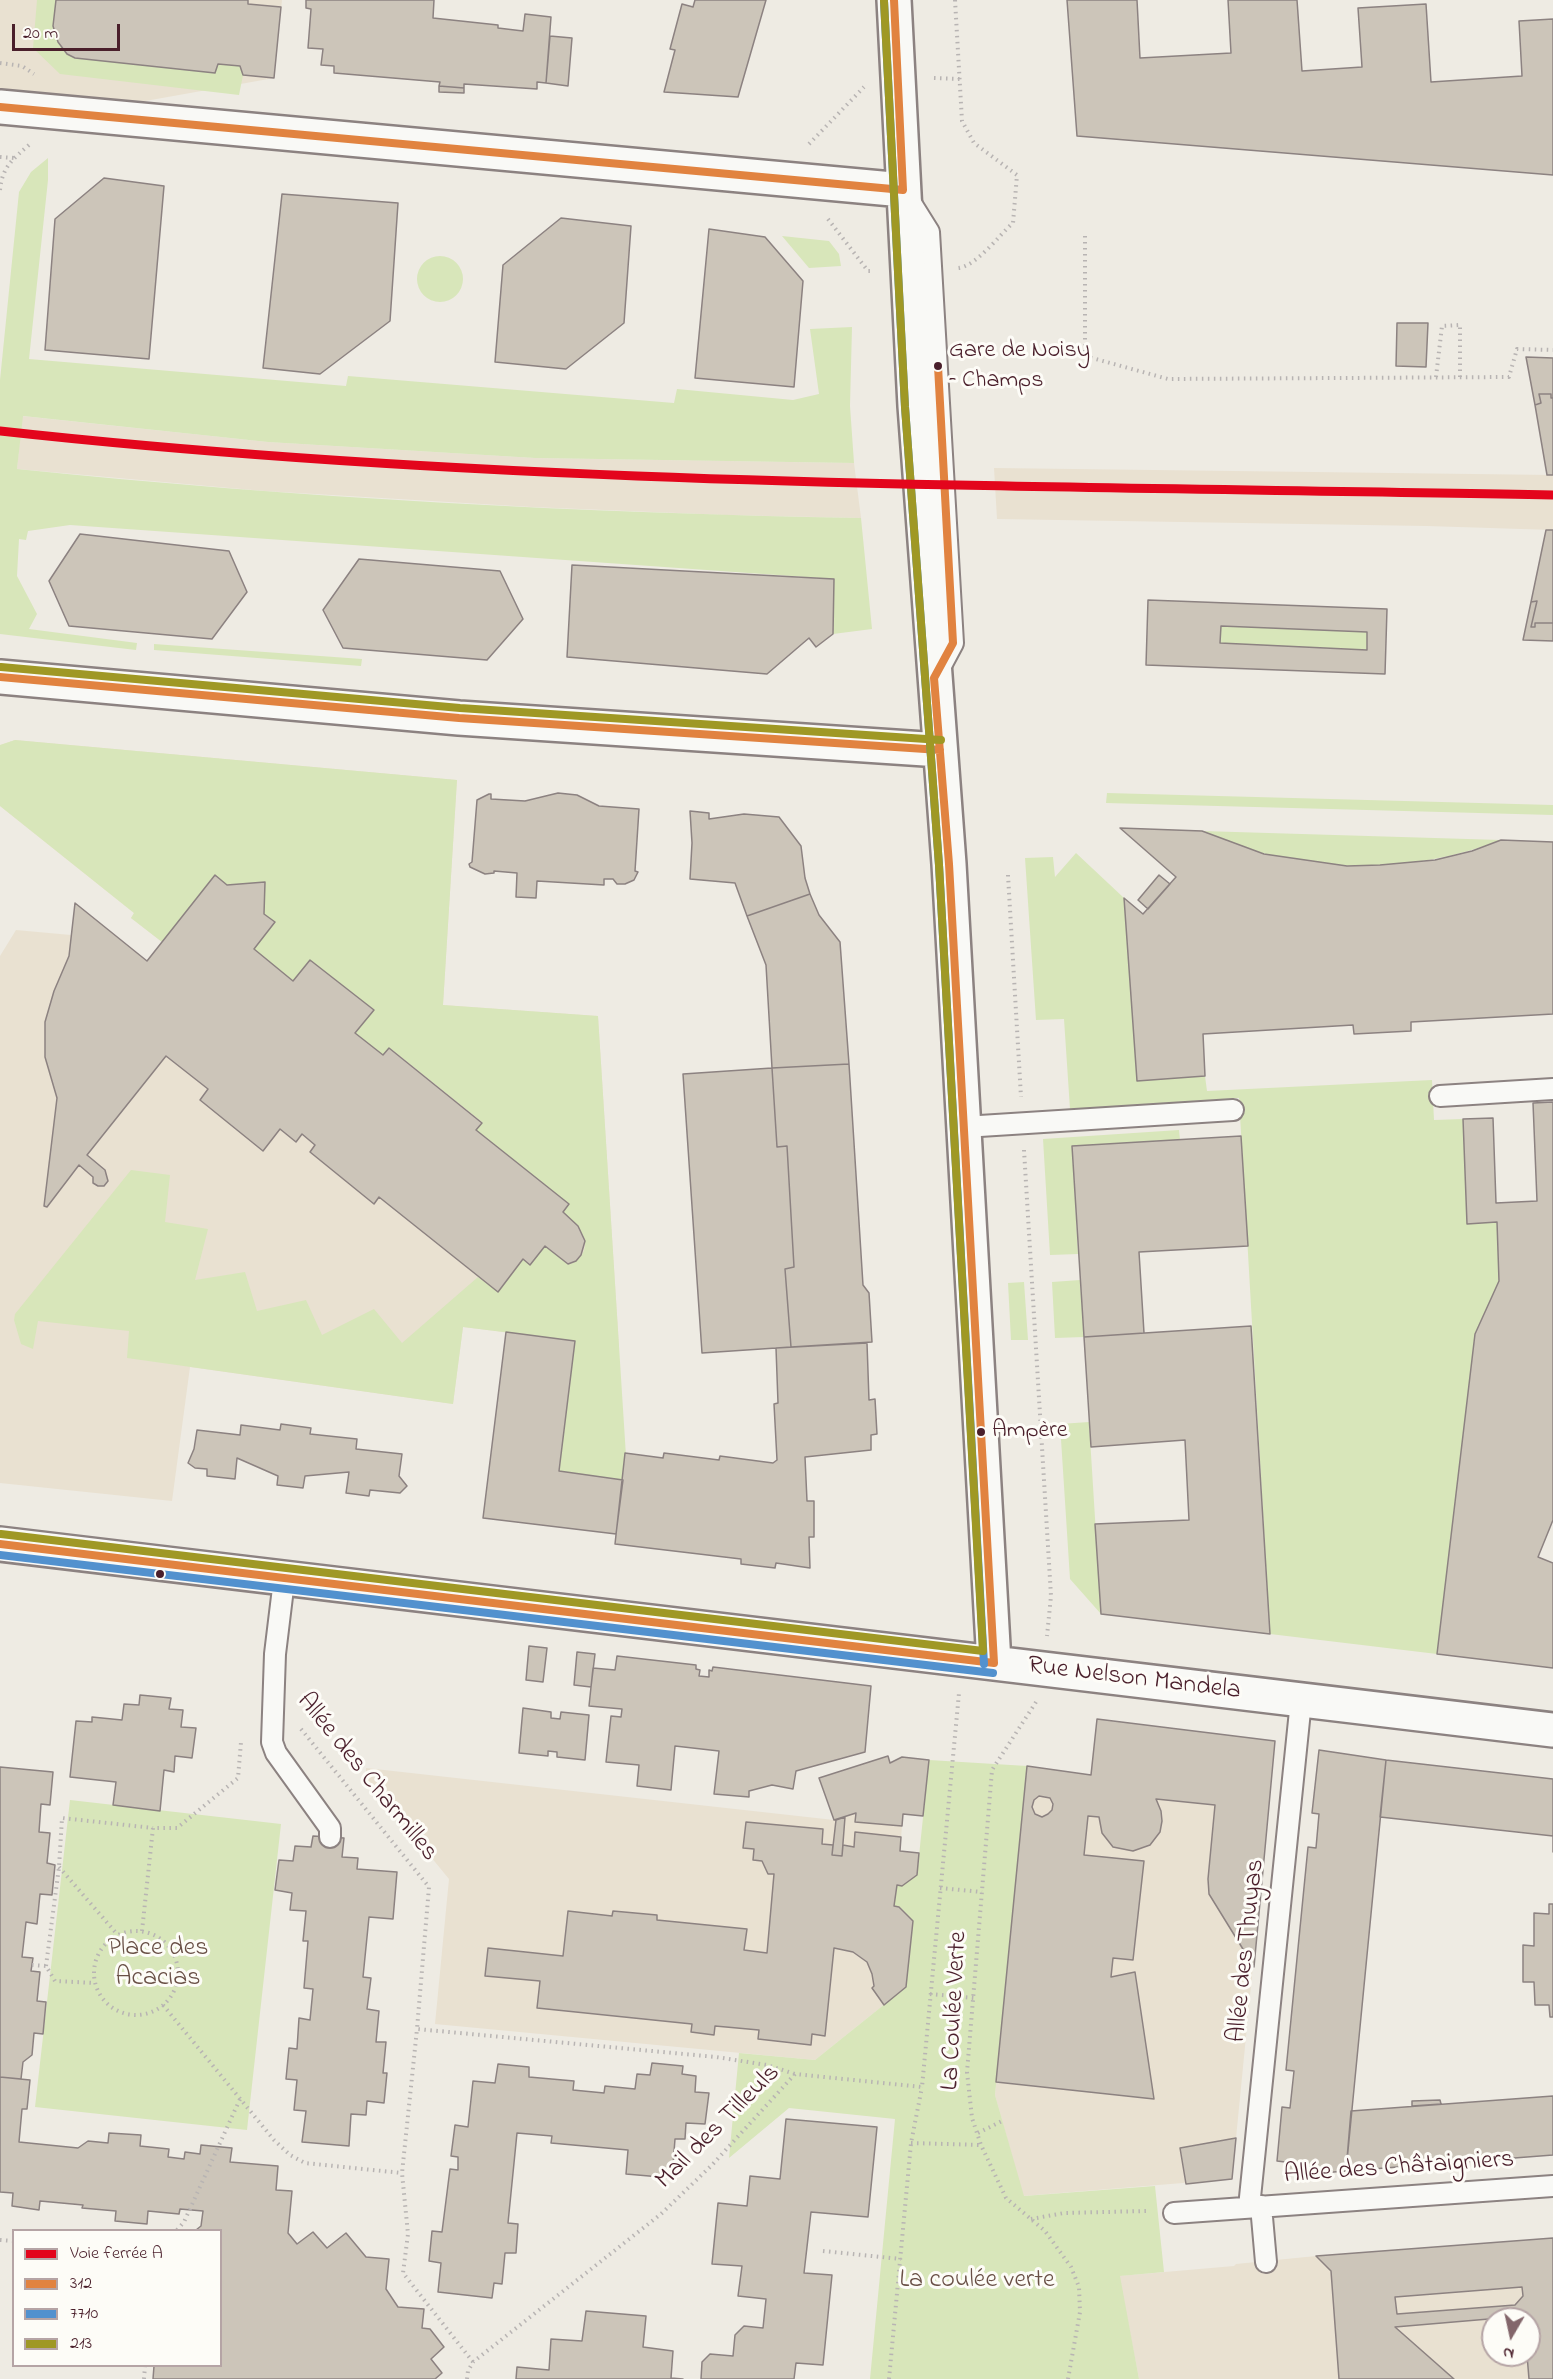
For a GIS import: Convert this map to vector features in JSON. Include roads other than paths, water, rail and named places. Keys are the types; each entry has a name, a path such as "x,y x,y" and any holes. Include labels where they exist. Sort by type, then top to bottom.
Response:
{"street":[{"path":"894,0 903,190 928,406 938,576 934,678 964,1127 978,1661"},
{"path":"0,107 903,190"},
{"path":"0,676 459,718 940,750"},
{"name":"Rue Nelson Mandela","path":"0,1544 284,1580 978,1661 1042,1681 1301,1701 1553,1730"}],"lane":[{"path":"1440,1096 1553,1089"},
{"path":"964,1127 1233,1110"},
{"path":"284,1580 275,1654 273,1749 330,1828 330,1837"},
{"name":"Allée des Thuyas","path":"1266,2262 1255,2206 1301,1701"},
{"name":"Allée des Châtaigniers","path":"1174,2213 1553,2186"}],"rail line":[{"name":"A","path":"0,431 193,450 387,464 581,474 775,481 1553,495"}],"place":[{"name":"Gare de Noisy – Champs","path":"938,366"},
{"name":"Ampère","path":"981,1432"}],"park label":[{"name":"Place des Acacias","path":"158,1965"},
{"name":"La coulée verte","path":"977,2282"}]}
